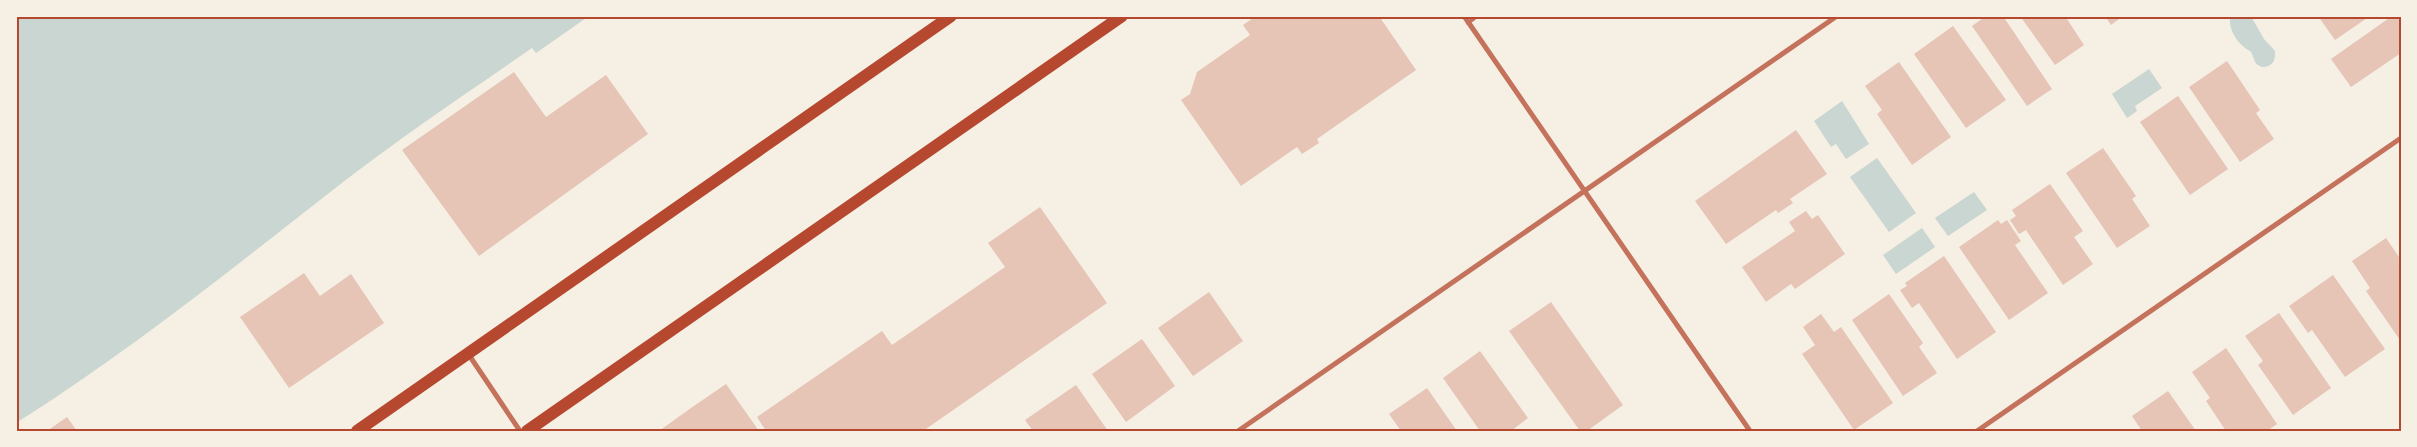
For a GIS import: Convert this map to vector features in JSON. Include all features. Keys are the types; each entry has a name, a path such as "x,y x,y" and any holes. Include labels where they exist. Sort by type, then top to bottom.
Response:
{"main road":[{"path":"357,431 951,16"},
{"path":"527,431 1122,16"}],"street":[{"path":"1464,16 1750,431"},
{"path":"1238,431 1837,16"},
{"path":"1977,431 2401,138"},
{"path":"468,353 520,431"}],"lane":[{"path":"1468,22 1477,16"}],"shaded area":[{"path":"16,16 589,16 536,53 532,48 416,129 347,179 143,336 16,423"},
{"path":"2231,16 2252,18 2264,39 2275,51 2275,58 2271,65 2262,67 2256,63 2251,52 2235,37 2230,24"},
{"path":"2149,69 2162,88 2135,106 2137,111 2127,118 2112,94"},
{"path":"1842,101 1869,144 1846,159 1836,144 1831,147 1814,121"},
{"path":"1877,158 1916,213 1889,232 1850,177"},
{"path":"1974,192 1987,210 1948,236 1935,218"},
{"path":"1922,228 1935,247 1896,274 1883,255"}],"building":[{"path":"1256,16 1379,16 1416,70 1317,139 1319,143 1302,154 1297,147 1241,186 1181,100 1190,94 1197,72 1250,35 1243,25"},
{"path":"1986,16 2003,16 2052,89 2027,106 1972,26"},
{"path":"2020,16 2065,16 2084,45 2055,65"},
{"path":"2105,16 2123,16 2111,25"},
{"path":"2318,16 2370,16 2335,40"},
{"path":"2392,16 2401,16 2401,53 2351,87 2331,59"},
{"path":"1953,26 2006,100 1966,128 1914,54"},
{"path":"2227,61 2260,110 2256,113 2274,139 2240,162 2189,87"},
{"path":"1899,62 1951,137 1912,165 1877,114 1882,110 1865,86"},
{"path":"514,72 546,117 606,75 648,134 479,256 402,150"},
{"path":"2178,96 2228,169 2190,195 2140,122"},
{"path":"1796,130 1827,174 1790,199 1793,203 1778,213 1776,210 1726,244 1695,201"},
{"path":"2103,148 2136,196 2132,199 2150,226 2117,248 2066,173"},
{"path":"2050,184 2083,231 2074,237 2093,264 2063,285 2026,230 2019,234 2010,220 2016,216 2012,210"},
{"path":"1040,207 1107,303 923,431 766,431 757,417 882,331 892,345 1005,267 988,243"},
{"path":"1806,211 1812,219 1818,215 1845,254 1795,289 1791,284 1766,302 1742,267 1795,231 1789,222"},
{"path":"1998,220 2001,224 2007,220 2021,241 2015,245 2048,293 2009,320 1959,247"},
{"path":"2386,238 2401,260 2400,340 2366,291 2370,288 2352,261"},
{"path":"1944,256 1996,332 1957,359 1919,303 1912,308 1900,290 1907,286 1905,283"},
{"path":"304,273 320,296 351,274 384,323 289,388 240,317"},
{"path":"2333,275 2385,349 2345,377 2312,330 2308,333 2289,306"},
{"path":"1209,292 1243,341 1193,376 1158,328"},
{"path":"1889,294 1923,343 1919,347 1937,373 1903,396 1852,320"},
{"path":"1551,302 1623,405 1587,431 1580,431 1509,331"},
{"path":"2279,313 2331,388 2293,415 2258,365 2263,361 2245,336"},
{"path":"1821,314 1834,332 1841,327 1893,403 1854,430 1802,354 1815,345 1803,327"},
{"path":"1142,339 1175,386 1126,422 1092,374"},
{"path":"2226,348 2277,424 2267,431 2226,431 2206,401 2210,398 2192,372"},
{"path":"1480,351 1528,418 1511,431 1480,431 1443,378"},
{"path":"726,384 759,431 659,431 691,408"},
{"path":"1076,385 1108,431 1033,431 1025,420"},
{"path":"1427,388 1457,431 1401,431 1389,414"},
{"path":"2168,391 2196,431 2142,431 2132,416"},
{"path":"67,417 77,431 47,431"}]}
